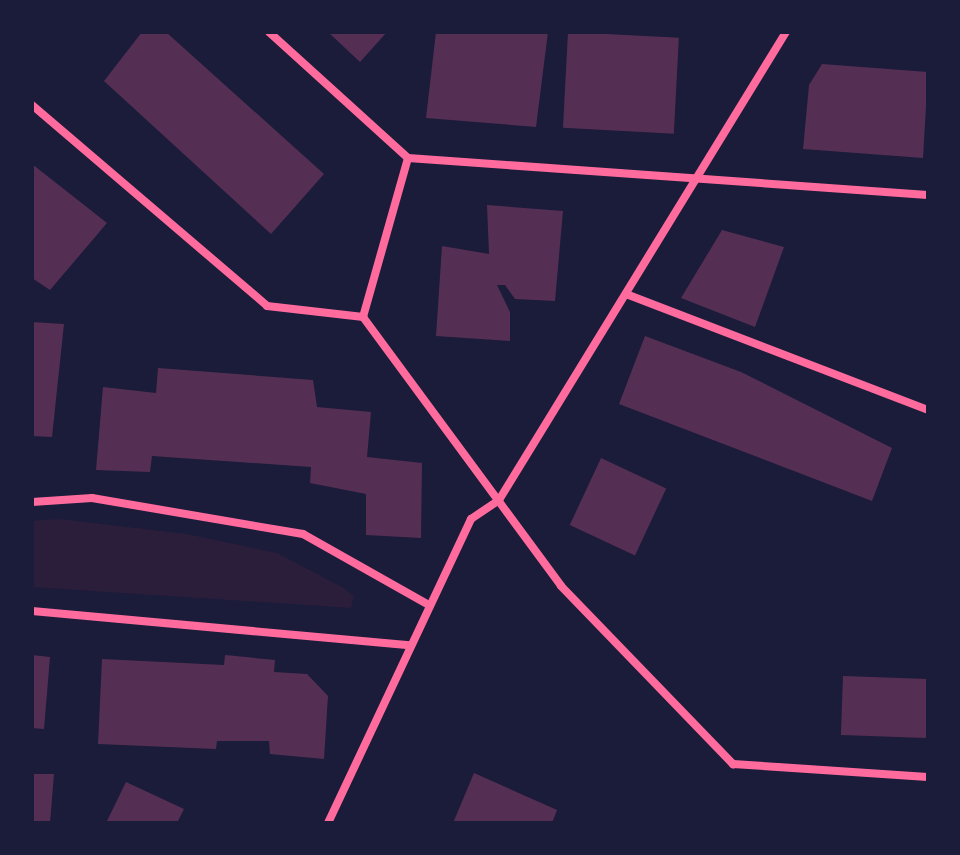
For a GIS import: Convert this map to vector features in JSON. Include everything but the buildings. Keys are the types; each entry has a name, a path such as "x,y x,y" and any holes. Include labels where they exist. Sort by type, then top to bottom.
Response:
{"street":[{"path":"269,32 408,158 696,181 928,195"},
{"path":"328,823 409,645 471,519 499,500 786,32"},
{"path":"32,105 267,306 363,317 561,586 733,764 928,777"},
{"path":"363,317 408,158"},
{"path":"626,294 928,410"},
{"path":"32,502 92,498 303,534 429,605"},
{"path":"32,611 409,645"}],"shaded area":[{"path":"59,519 187,534 277,553 342,587 354,596 351,608 32,587 32,521"}]}
